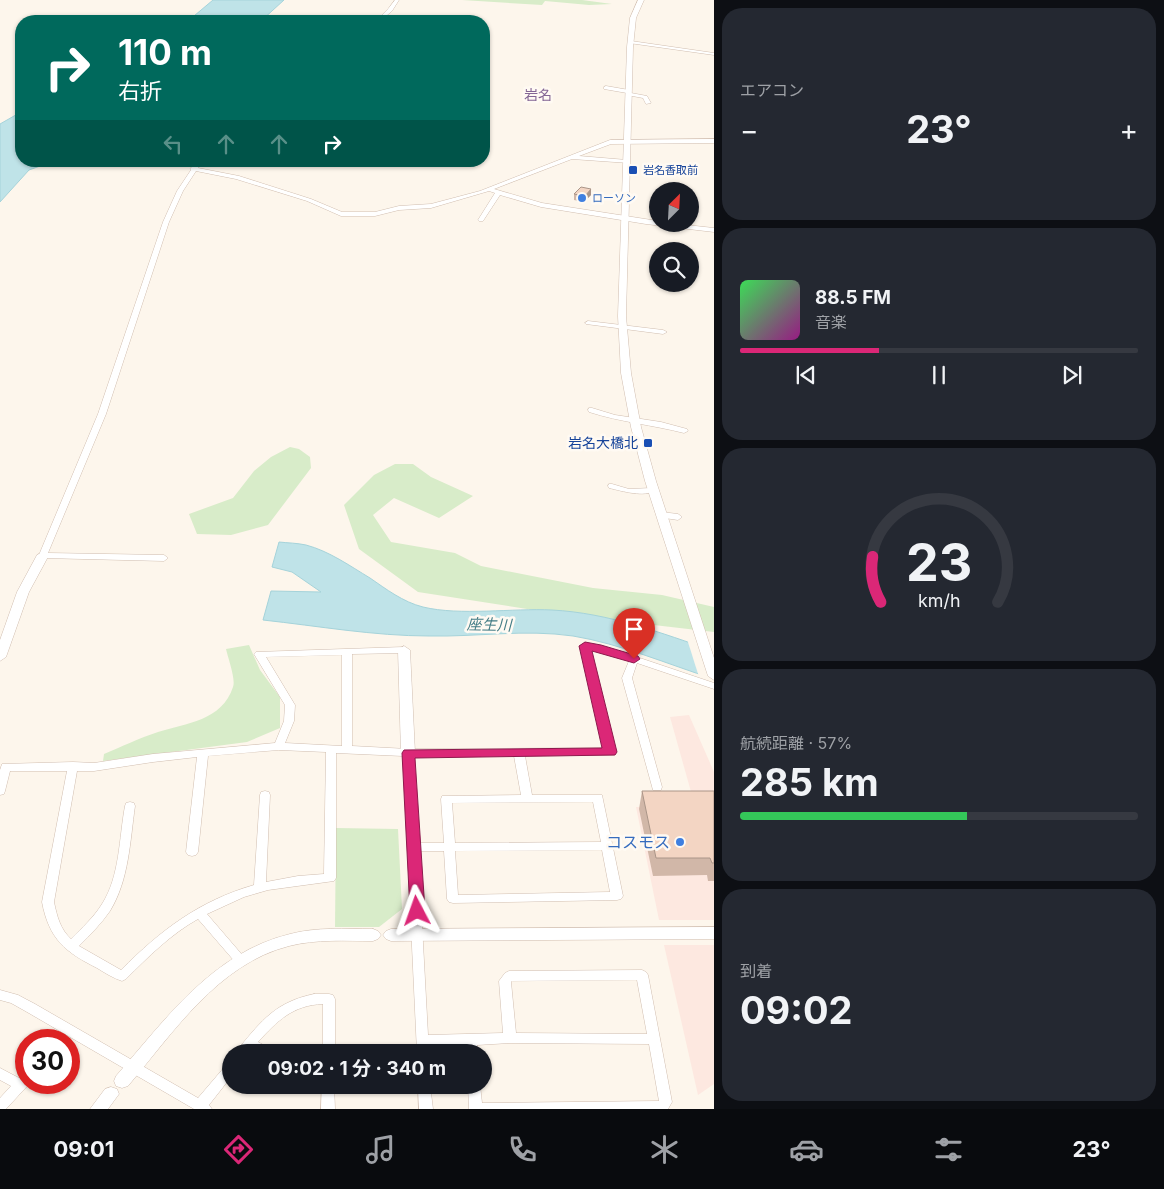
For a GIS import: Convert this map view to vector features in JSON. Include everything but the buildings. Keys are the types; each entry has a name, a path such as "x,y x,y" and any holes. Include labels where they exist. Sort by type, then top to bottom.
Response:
{"street":[{"path":"385,15 397,0"},
{"path":"641,0 633,18 631,42 622,327 625,372 633,420 652,490 714,676"},
{"path":"631,42 714,54"},
{"path":"606,88 645,97 648,103"},
{"path":"193,170 237,177 309,200 335,212 375,214 399,208 431,206 488,189 606,143 627,141 714,141"},
{"path":"568,157 627,162"},
{"path":"0,657 23,592 43,554 102,414 160,237 180,191 195,167"},
{"path":"488,189 541,205 686,228 714,230"},
{"path":"481,220 498,193"},
{"path":"588,323 663,332"},
{"path":"592,410 604,415 667,425 684,431"},
{"path":"612,486 629,491 652,490"},
{"path":"660,515 678,517"},
{"path":"43,554 164,558"},
{"path":"0,790 6,767 94,767 153,758 278,746 408,753 610,752 585,646 634,659 714,686"},
{"path":"278,746 288,724 291,712 290,705 259,654 404,650 419,935 422,1044"},
{"path":"347,651 347,750"},
{"path":"634,659 627,678 657,787"},
{"path":"73,766 48,902 49,916 54,928 71,947 122,976 164,935 216,903 260,887 330,878 331,750"},
{"path":"192,852 203,753"},
{"path":"519,753 527,798"},
{"path":"260,887 265,796"},
{"path":"527,798 598,798 617,896 453,898 446,799 527,798"},
{"path":"71,947 94,924 111,899 117,883 130,806"},
{"path":"413,847 607,846"},
{"path":"199,912 240,960"},
{"path":"98,1109 206,986 226,968 256,952 288,940 319,936 373,935 714,933"},
{"path":"475,1094 476,1109 662,1107 666,1102 642,975 509,976 505,981 510,1038"},
{"path":"0,995 14,999 57,1029"},
{"path":"250,1044 272,1019 283,1011 307,1000 329,999 329,1044"},
{"path":"481,1044 510,1038 653,1039"},
{"path":"80,1042 134,1068 203,1108 222,1081"},
{"path":"0,1072 15,1079"},
{"path":"0,1108 15,1091"},
{"path":"327,1094 328,1109"},
{"path":"425,1094 426,1109"}],"shaded area":[{"path":"689,715 714,772 714,920 659,920 636,807 695,806 670,717"},
{"path":"664,945 714,945 714,1084 698,1095"}],"green space":[{"path":"462,0 582,0 612,4 589,5 545,1 542,5"},
{"path":"290,447 299,449 310,457 311,468 268,525 231,535 197,534 189,514 233,498 254,471 271,457"},
{"path":"395,464 413,464 431,477 473,496 439,518 394,498 373,515 391,542 455,553 481,566 593,588 662,595 714,607 714,632 559,614 418,592 359,549 344,505 374,475"},
{"path":"249,645 260,670 280,697 280,728 247,742 103,761 104,754 151,734 202,719 221,707 228,698 234,684 226,649"},
{"path":"336,828 398,829 402,909 379,927 335,927"}],"water":[{"path":"213,0 284,0 268,15 195,15"},
{"path":"15,115 15,167 37,167 29,170 0,202 0,124"},
{"name":"座生川","path":"279,542 306,545 323,551 402,599 423,607 453,611 552,610 573,612 594,615 654,631 714,651 714,679 626,649 573,636 519,633 408,636 367,633 263,620 271,591 321,592 292,572 272,567"}],"pier":[{"path":"687,639 714,648 714,681 699,677"}],"place":[{"name":"岩名香取前","path":"633,170"},
{"name":"ローソン","path":"582,198"},
{"name":"岩名大橋北","path":"648,443"},
{"name":"コスモス","path":"680,842"}],"district":[{"name":"岩名","path":"538,95"}],"route":[{"path":"417,911 408,753 610,752 585,646 634,659"}]}
